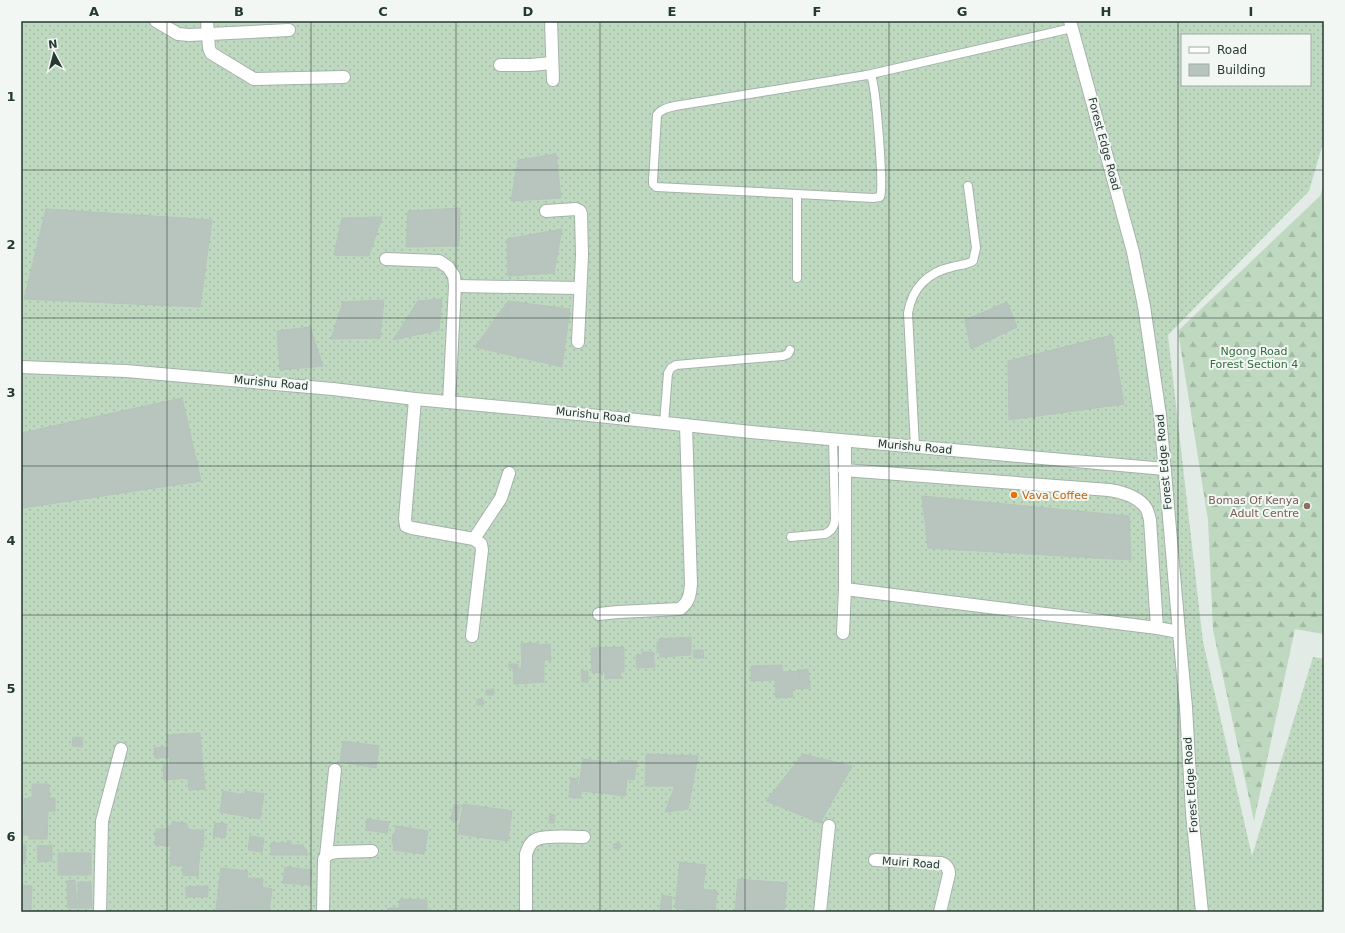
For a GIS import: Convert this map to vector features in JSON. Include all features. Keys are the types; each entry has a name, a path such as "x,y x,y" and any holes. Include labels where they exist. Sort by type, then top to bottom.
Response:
{"street":[{"path":"156,21 178,34 189,35 289,30"},
{"path":"207,21 209,48 211,53 254,79 344,77"},
{"path":"551,21 553,80"},
{"name":"Forest Edge Road","path":"1071,24 1133,252 1149,337 1160,415 1186,707 1192,814 1202,912"},
{"path":"500,65 552,63"},
{"path":"546,211 576,209 580,211 581,214 582,255 579,288 578,342"},
{"path":"386,259 439,261 448,267 454,276 455,286 449,402"},
{"path":"455,286 579,288"},
{"name":"Murishu Road","path":"21,367 126,371 333,389 415,399 839,440 1164,469"},
{"path":"415,399 405,518 406,526 474,539 481,544 482,550 472,636"},
{"path":"599,614 680,610 686,605 690,596 691,584 686,425"},
{"path":"839,440 844,470 845,589 843,633"},
{"path":"844,470 1109,490 1126,493 1146,508 1150,520 1157,628"},
{"path":"474,539 501,498 509,473"},
{"path":"845,589 1179,632"},
{"path":"100,912 102,821 121,749"},
{"path":"323,912 324,859 326,856 335,770"},
{"path":"820,912 829,826"},
{"path":"526,912 526,854 528,847 536,839 553,837 584,837"},
{"path":"326,856 336,852 372,851"},
{"name":"Muiri Road","path":"875,860 940,863 947,866 949,874 940,912"}],"lane":[{"path":"867,75 871,76 872,78 875,98 882,173 882,194 880,197 873,198 656,187 653,184 657,115 665,109 675,106 867,75 1071,24"},
{"path":"915,447 908,313 910,302 915,291 929,276 939,270 967,264 972,261 976,248 968,186"},
{"path":"797,194 797,278"},
{"path":"664,423 668,373 671,368 676,366 783,356 788,354 790,350"},
{"path":"791,537 825,534 829,533 833,528 835,518 839,440"}],"green space":[{"path":"21,21 1324,21 1324,140 1309,191 1168,335 1203,642 1252,856 1313,657 1324,659 1324,912 21,912"},
{"name":"Ngong Road Forest Section 4","path":"1324,184 1324,634 1295,629 1254,821 1213,630 1208,520 1178,331 1320,196"}],"building":[{"path":"556,154 561,198 511,201 518,160"},
{"path":"460,208 459,246 406,247 408,211"},
{"path":"46,209 212,220 200,307 24,299"},
{"path":"382,217 369,256 334,255 342,218"},
{"path":"562,229 554,273 508,276 507,239"},
{"path":"442,299 439,330 393,340 418,301"},
{"path":"384,300 380,338 331,339 343,302"},
{"path":"508,301 570,309 562,367 475,347"},
{"path":"1007,302 1017,327 971,349 965,320"},
{"path":"310,327 323,366 280,370 277,331"},
{"path":"1112,335 1124,404 1009,420 1008,361"},
{"path":"182,398 201,481 23,508 21,503 21,433"},
{"path":"922,496 1129,516 1131,560 928,548"},
{"path":"691,637 691,655 660,657 660,652 657,653 657,643 660,642 659,639"},
{"path":"537,643 537,645 550,644 551,660 544,660 544,682 514,684 513,668 522,668 521,644"},
{"path":"624,647 624,672 620,672 621,678 605,679 605,672 592,673 591,648"},
{"path":"693,650 703,650 704,658 694,658"},
{"path":"642,652 653,652 655,667 637,668 636,655 642,655"},
{"path":"509,664 518,664 518,667 509,668"},
{"path":"782,665 783,672 799,671 800,689 792,689 793,697 776,698 775,680 751,681 751,666"},
{"path":"808,669 810,688 801,689 799,670"},
{"path":"581,671 588,671 588,682 582,682"},
{"path":"494,689 494,695 486,695 486,690"},
{"path":"477,699 483,699 484,704 477,705"},
{"path":"200,733 205,789 189,790 188,778 164,780 163,765 170,764 169,757 155,758 154,748 169,747 167,735"},
{"path":"73,737 83,738 82,747 72,746"},
{"path":"343,741 379,746 376,768 340,762"},
{"path":"646,754 698,756 688,809 665,812 675,786 645,786"},
{"path":"803,754 852,766 820,823 766,801"},
{"path":"583,759 620,764 620,760 637,761 634,780 627,779 625,796 582,791 580,798 569,797 571,778 578,779 577,786 579,786"},
{"path":"32,784 49,784 49,798 55,798 55,811 48,811 47,839 29,839 29,835 21,835 21,819 24,819 24,799 32,797"},
{"path":"223,791 244,795 245,791 264,794 260,819 220,812"},
{"path":"463,804 512,811 508,841 458,834"},
{"path":"454,805 460,805 457,821 451,820"},
{"path":"550,814 555,815 554,823 549,823"},
{"path":"367,819 389,822 387,833 366,830"},
{"path":"172,822 186,823 189,830 204,830 203,847 200,849 198,876 183,875 183,866 170,865 171,846 155,845 156,829 168,829 168,826 172,826"},
{"path":"215,823 227,824 225,838 213,836"},
{"path":"396,826 428,831 424,854 393,850 393,834 395,834"},
{"path":"250,836 264,838 262,852 248,850"},
{"path":"288,840 291,841 291,845 303,845 308,855 271,855 271,843 287,843"},
{"path":"620,843 620,848 614,849 613,844"},
{"path":"21,845 26,845 25,864 21,864"},
{"path":"52,845 52,861 38,862 37,846"},
{"path":"58,853 91,853 91,875 58,875"},
{"path":"680,862 706,865 703,889 717,891 715,912 675,908"},
{"path":"285,867 312,870 310,885 283,883"},
{"path":"221,868 248,871 247,878 263,879 262,887 272,889 269,912 237,912 216,909"},
{"path":"738,879 787,883 784,912 735,912"},
{"path":"75,880 77,908 68,908 67,881"},
{"path":"78,882 91,882 92,908 78,908"},
{"path":"21,885 32,886 31,909 21,909"},
{"path":"208,886 208,897 186,897 186,887"},
{"path":"662,895 672,897 671,911 660,910"},
{"path":"400,899 427,900 427,912 387,912 388,908 399,908"}],"place":[{"name":"Vava Coffee","path":"1014,495"},
{"name":"Bomas Of Kenya Adult Centre","path":"1307,506"}]}
